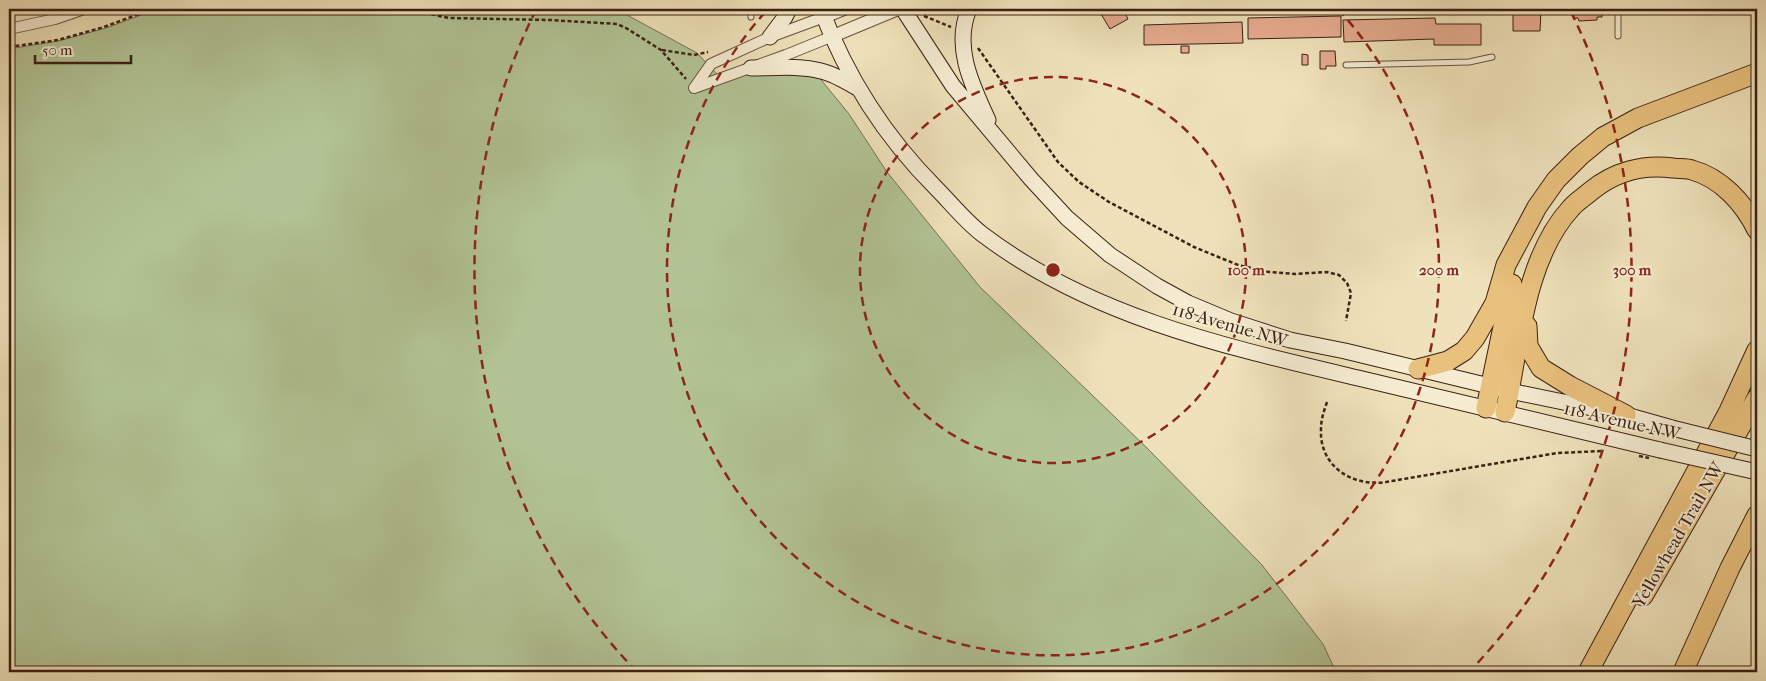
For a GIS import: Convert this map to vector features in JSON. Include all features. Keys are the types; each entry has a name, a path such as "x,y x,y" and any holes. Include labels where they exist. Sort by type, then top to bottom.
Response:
{"highway":[{"path":"1418,369 1448,361 1464,350 1475,338 1495,302 1506,266 1538,207 1556,180 1580,156 1603,137 1638,118 1757,73"},
{"path":"1505,412 1527,300 1535,272 1551,236 1571,208 1602,182 1631,169 1661,166 1691,170 1717,181 1749,213 1757,230"},
{"path":"1486,408 1506,307 1526,230"},
{"path":"1527,300 1528,346 1532,356 1541,368 1570,386 1626,415"},
{"path":"1588,672 1729,411 1757,350"},
{"name":"Yellowhead Trail NW","path":"1599,672 1757,398"},
{"path":"1683,672 1730,568 1757,516"}],"main road":[{"path":"770,37 789,9"},
{"name":"118 Avenue NW","path":"904,9 953,86 1031,179 1067,218 1110,255 1157,286 1188,303 1231,322 1290,340 1510,391 1626,415 1757,449"},
{"path":"969,9 963,31 962,48 977,95 995,135"},
{"name":"118 Avenue NW","path":"822,13 841,55 877,120 910,162 980,233 1077,292 1139,318 1204,340 1757,472"},
{"path":"751,68 820,70 832,74 859,89"}],"street":[{"path":"9,30 55,19 84,9"},
{"path":"694,88 710,64 822,13 844,9"},
{"path":"694,88 751,68 898,9"}],"lane":[{"path":"750,9 750,17"},
{"path":"1618,9 1618,36"},
{"path":"1346,65 1469,62 1492,57"}],"path":[{"path":"9,47 58,40 104,27 152,9"},
{"path":"406,9 449,18 550,20 617,24 631,30 661,50 694,88"},
{"path":"923,9 920,12 922,14 955,28"},
{"path":"977,48 1058,162 1079,182 1094,193 1194,247 1238,265 1269,272 1295,274 1327,272 1339,275 1347,283 1351,293 1346,320"},
{"path":"661,50 694,55 710,51"},
{"path":"1327,402 1321,430 1321,438 1327,456 1338,470 1346,476 1366,483 1386,482 1558,454 1604,451"}],"green space":[{"path":"157,9 616,9 697,53 718,75 762,73 818,76 849,114 887,172 980,287 1147,448 1262,565 1323,644 1336,672 9,672 9,49 58,41 106,28"}],"building":[{"path":"1098,9 1123,9 1128,19 1110,29"},
{"path":"1513,9 1541,9 1540,31 1513,31"},
{"path":"1573,9 1602,9 1602,17 1597,17 1597,20 1579,21 1578,18 1573,18"},
{"path":"1341,16 1341,37 1248,39 1248,18"},
{"path":"1435,18 1436,24 1481,24 1481,45 1434,45 1434,39 1344,42 1343,20"},
{"path":"1242,22 1243,43 1144,45 1144,25"},
{"path":"1181,46 1189,46 1189,53 1181,53"},
{"path":"1320,51 1335,51 1336,66 1326,66 1326,69 1320,69"},
{"path":"1302,54 1308,55 1308,65 1302,65"}]}
